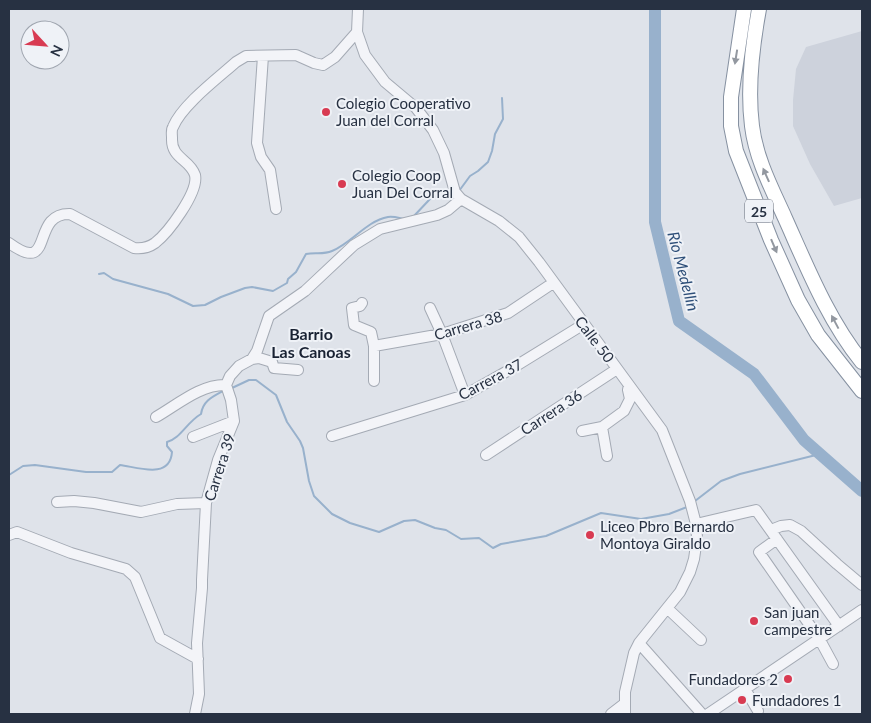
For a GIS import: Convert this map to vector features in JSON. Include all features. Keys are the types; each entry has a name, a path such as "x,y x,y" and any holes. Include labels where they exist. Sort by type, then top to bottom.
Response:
{"highway":[{"name":"25","path":"759,9 754,33 749,95 752,127 761,163 803,259 826,305 839,329 862,362"},
{"name":"25","path":"742,11 731,97 731,126 736,151 771,240 798,300 818,335 862,391"}],"street":[{"path":"252,360 258,352 269,316 305,291 354,245 380,228 442,213 461,199 455,192 444,153 433,130 416,108 395,91 364,56 357,32 358,9"},
{"path":"9,243 28,254 35,252 41,246 49,223 62,214 70,214 134,248 141,249 154,244 175,219 193,190 194,174 190,167 174,152 172,146 172,128 182,111 236,62 246,56 296,55 314,63 323,64 335,57 357,32"},
{"path":"263,56 257,143 261,157 270,170 276,210"},
{"name":"Calle 50","path":"461,199 499,222 519,237 656,422 666,438 690,500 696,524 697,538 690,572 680,592 639,642 630,668 625,692 625,709"},
{"name":"Carrera 38","path":"374,346 442,334 508,313 553,283"},
{"path":"362,303 360,306 352,308 354,325 371,332 374,346 374,381"},
{"path":"430,308 466,395"},
{"name":"Carrera 37","path":"332,436 466,395 584,324"},
{"path":"156,417 191,395 210,386 226,386 230,376 239,366 252,360 259,358 272,362 274,368 298,370"},
{"name":"Carrera 36","path":"486,455 617,369"},
{"path":"582,431 602,427 624,411 630,399 629,385"},
{"name":"Carrera 39","path":"195,714 199,694 197,643 206,504 218,460 234,421 231,400 226,386"},
{"path":"193,437 234,421"},
{"path":"602,427 607,456"},
{"path":"58,502 94,503 141,512 177,504 206,504"},
{"path":"696,524 756,510 839,626"},
{"path":"833,664 820,640 759,552 781,526 790,525 801,531 862,585"},
{"path":"9,535 17,532 70,553 126,569 135,577 160,638 198,659"},
{"path":"667,608 701,640"},
{"path":"708,714 862,610"},
{"path":"639,642 702,714"},
{"path":"745,689 758,711"},
{"path":"611,714 625,709"}],"shaded area":[{"path":"862,31 862,198 834,206 810,164 793,126 796,69 806,47"}],"waterway":[{"name":"Río Medellín","path":"655,9 655,222 679,321 754,374 804,440 862,491"},
{"name":"Barrio Las Canoas","path":"459,191 470,176 488,162 495,134 503,119 502,98"},
{"name":"Barrio Las Canoas","path":"413,217 430,199 449,195"},
{"name":"Barrio Las Canoas","path":"99,274 104,273 113,279 168,294 193,306 205,305 245,288 252,287 273,291 287,283 306,254 332,251 380,219 390,217 404,219"},
{"path":"232,388 249,380 256,380 276,395 287,422 303,448 309,481 314,496 332,514 350,523 379,532 404,521 415,520 446,530 461,539 479,538 493,548 501,544 546,536 601,513 641,519 669,514 687,507"},
{"path":"9,475 23,466 35,465 86,472 112,472 120,465 152,470 159,469 170,461 172,452 167,446 167,442 176,437 201,414 209,400 223,391"},
{"path":"695,501 721,481 740,474 820,454"}],"place":[{"name":"Colegio Cooperativo Juan del Corral","path":"326,112"},
{"name":"Colegio Coop Juan Del Corral","path":"342,184"},
{"name":"Liceo Pbro Bernardo Montoya Giraldo","path":"590,535"},
{"name":"San juan campestre","path":"754,621"},
{"name":"Fundadores 2","path":"788,679"},
{"name":"Fundadores 1","path":"742,700"}],"district":[{"name":"Barrio Las Canoas","path":"311,342"}]}
